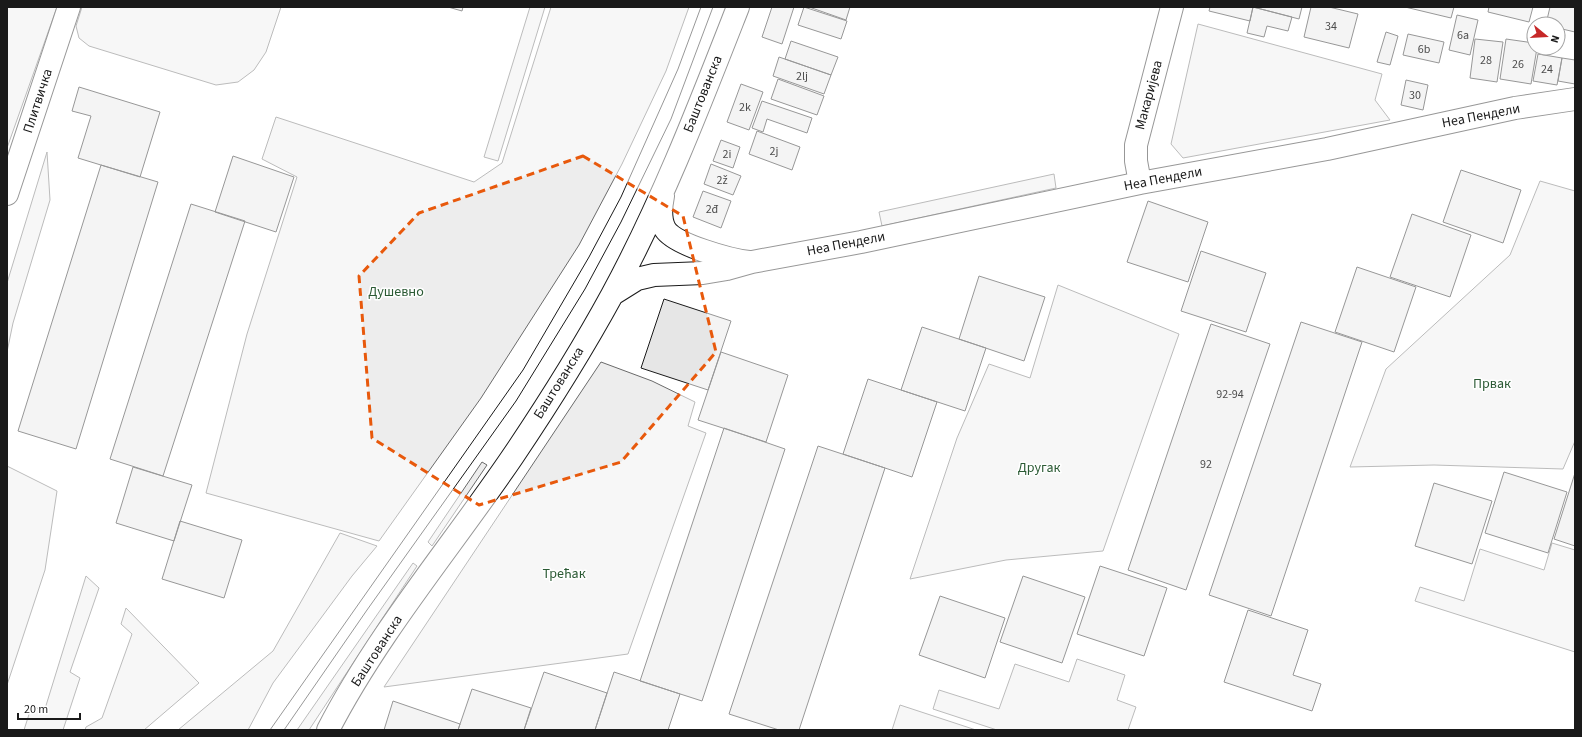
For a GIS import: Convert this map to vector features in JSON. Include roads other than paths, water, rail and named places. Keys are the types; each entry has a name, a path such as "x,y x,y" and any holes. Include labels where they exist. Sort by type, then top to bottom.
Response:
{"street":[{"name":"Плитвичка","path":"7,194 69,7"},
{"name":"Баштованска","path":"328,730 377,649 513,456 613,294 665,185 697,112 738,7"},
{"name":"Макаријева","path":"1140,183 1136,161 1136,145 1172,7"},
{"name":"Неа Пендели","path":"613,294 625,285 649,276 703,273 752,262 876,239 1140,183 1327,149 1515,108 1575,99"},
{"name":"Неа Пендели","path":"665,185 661,210 664,228 668,233 674,238 705,250 742,261 752,262"}],"tram line":[{"path":"270,730 523,370 589,257 621,197 678,69 701,7"},
{"path":"284,730 367,610 516,401 585,289 621,222 671,119 713,7"}],"park label":[{"name":"Душевно","path":"396,292"},
{"name":"Првак","path":"1492,384"},
{"name":"Другак","path":"1039,468"},
{"name":"Трећак","path":"564,574"}]}
